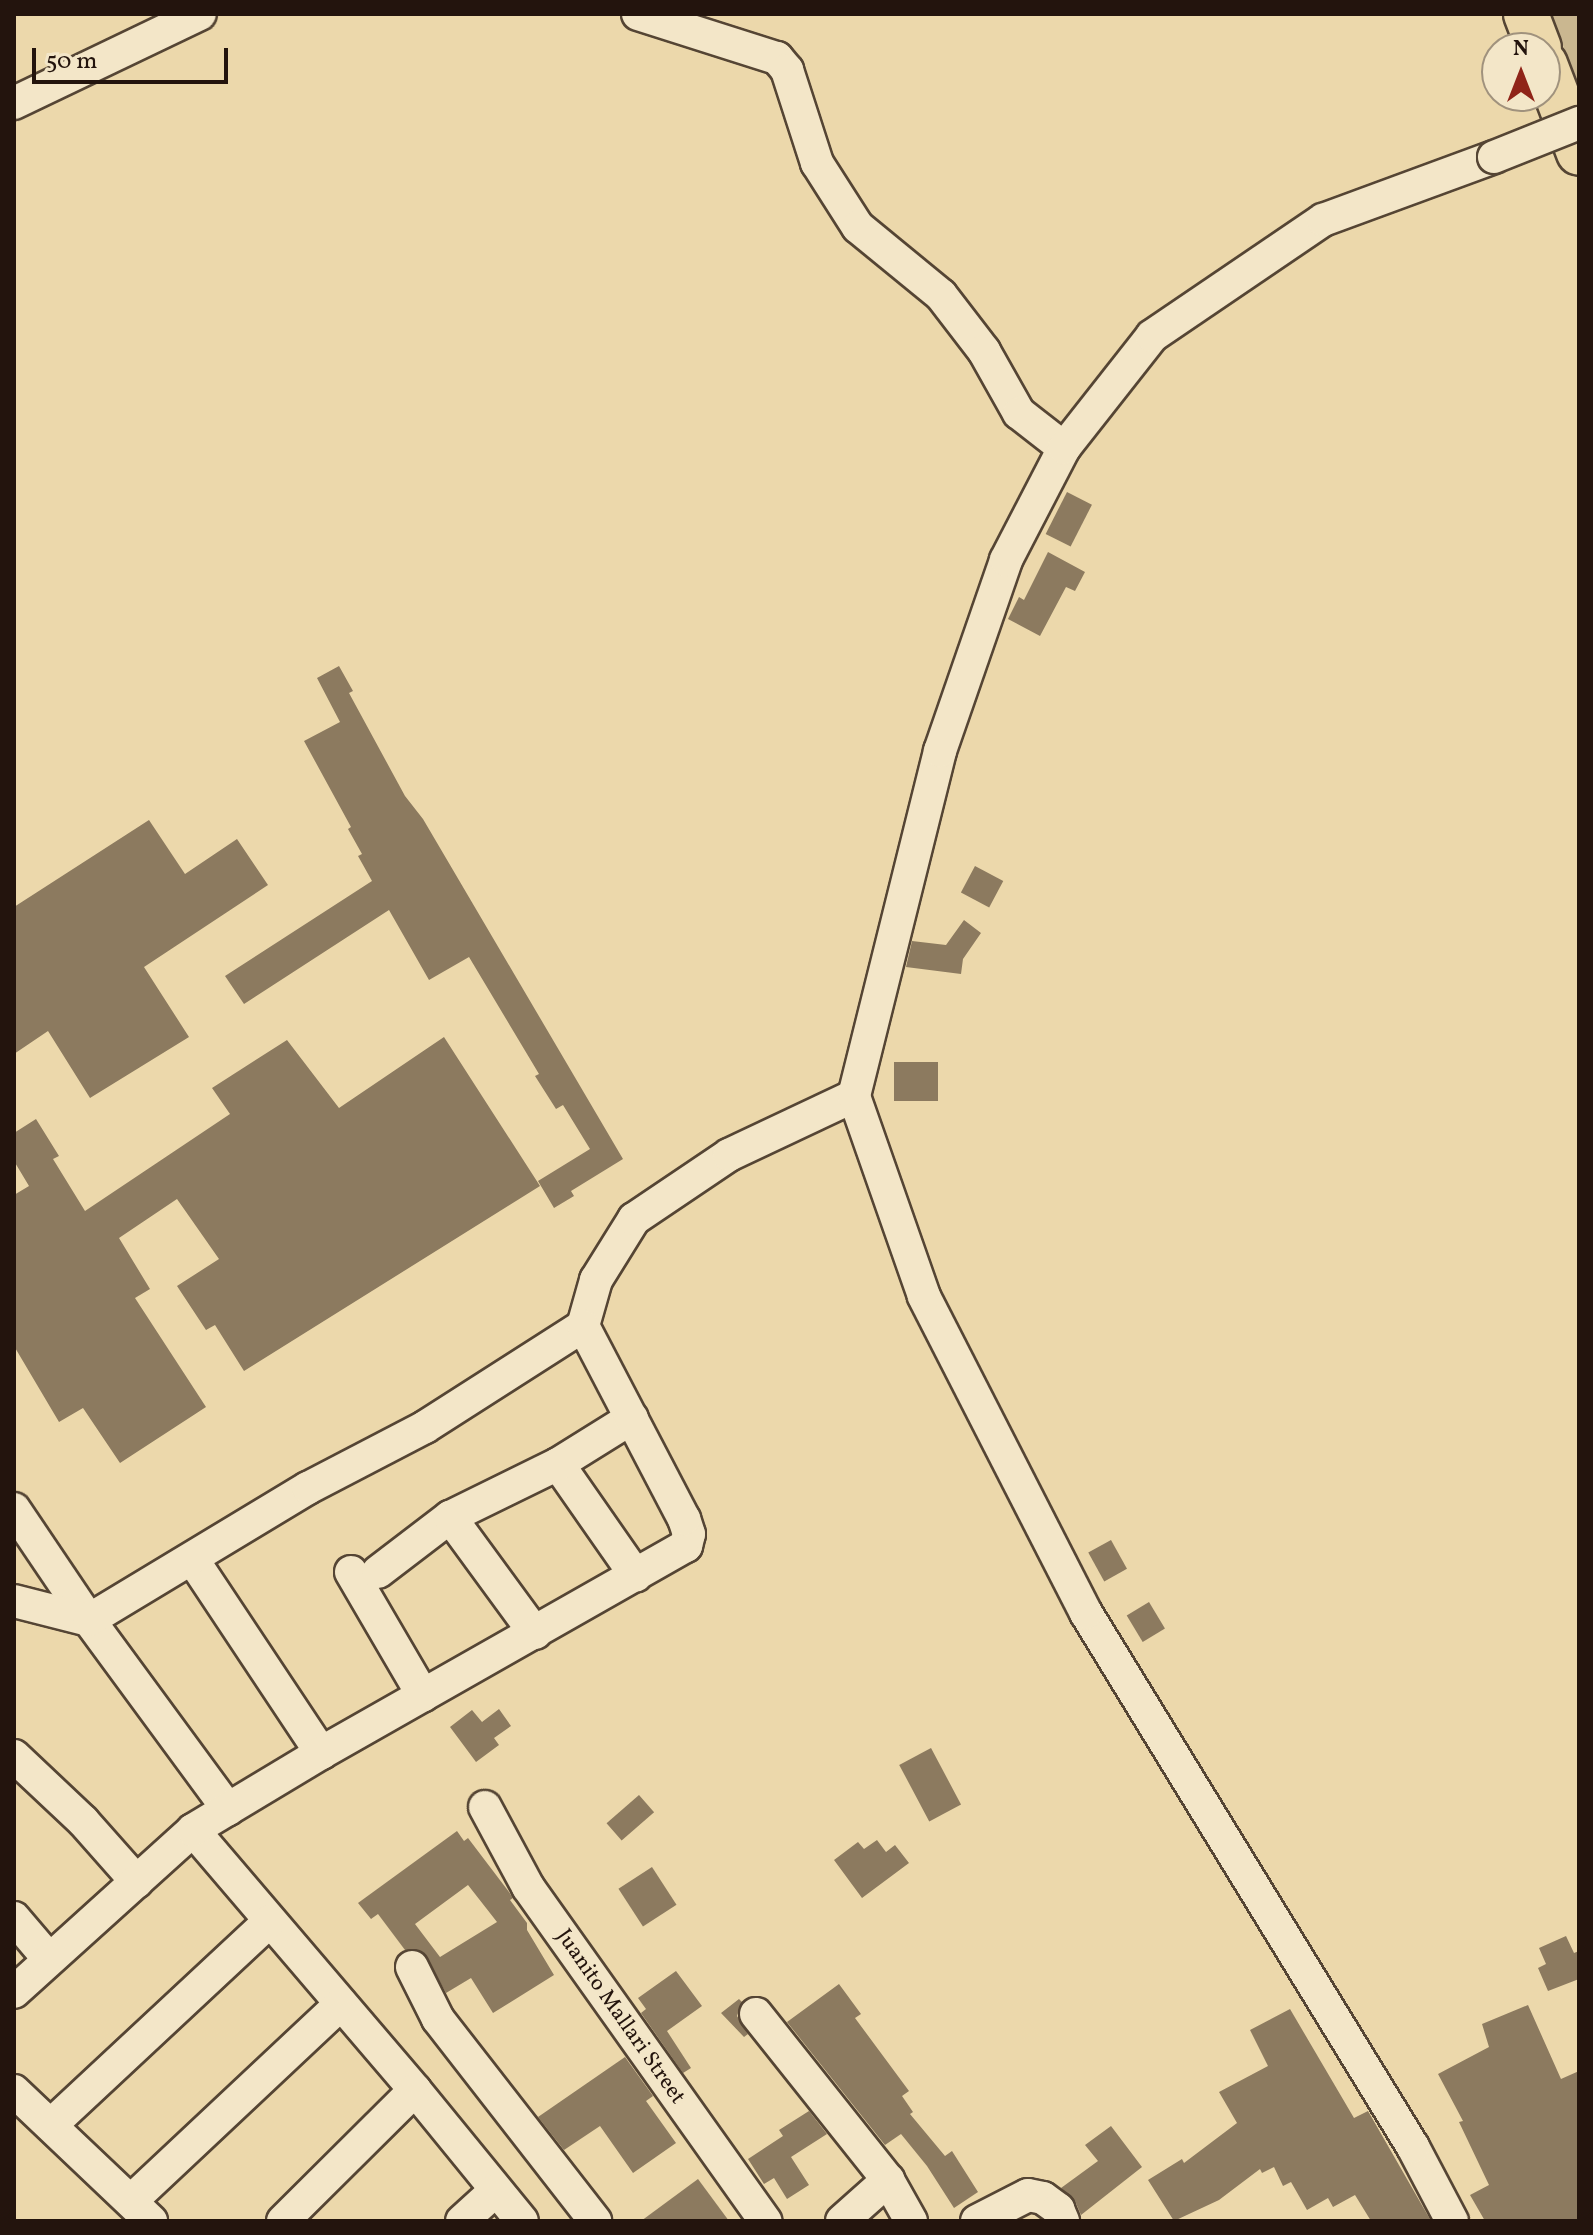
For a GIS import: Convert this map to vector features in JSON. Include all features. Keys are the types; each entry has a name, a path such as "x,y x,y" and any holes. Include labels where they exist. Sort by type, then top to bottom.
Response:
{"highway":[{"path":"1561,106 1579,153"}],"street":[{"path":"14,103 200,14"},
{"path":"638,14 777,58 787,70 817,163 858,227 941,295 984,351 1019,413 1064,448"},
{"path":"1452,2221 1413,2147 1086,1613 924,1296 854,1096 940,751 1006,560 1064,448 1152,336 1310,228 1323,220 1579,123"},
{"path":"14,1601 89,1620 308,1488 425,1427 583,1326 596,1280 634,1219 729,1155 854,1096"},
{"path":"14,1992 193,1830 321,1753 686,1546 689,1534 583,1326"},
{"path":"423,1695 364,1572 450,1517 558,1464 632,1418"},
{"path":"558,1464 636,1576"},
{"path":"14,1509 89,1620 228,1809"},
{"path":"450,1517 535,1633"},
{"path":"193,1560 321,1753"},
{"path":"14,1756 83,1821 137,1882"},
{"name":"Juanito Mallari Street","path":"485,1807 528,1887 765,2221"},
{"path":"193,1830 415,2090 522,2221"},
{"path":"14,1918 48,1958"},
{"path":"51,2125 270,1921"},
{"path":"412,1967 438,2019 595,2221"},
{"path":"14,2091 141,2211 341,2004"},
{"path":"756,2014 888,2180 911,2221"},
{"path":"283,2221 415,2090"},
{"path":"842,2221 888,2180"},
{"path":"462,2221 495,2191"},
{"path":"977,2221 1028,2195 1050,2203 1063,2221"}],"shaded area":[{"path":"1550,14 1579,14 1579,84 1561,41 1561,32 1557,32"}],"building":[{"path":"1067,492 1092,505 1071,547 1046,534"},
{"path":"1048,552 1085,572 1075,591 1066,587 1040,636 1008,619 1019,597 1024,600"},
{"path":"339,666 353,691 349,693 405,796 423,819 623,1159 571,1191 574,1196 554,1208 538,1181 590,1149 563,1105 556,1109 535,1076 539,1074 469,957 429,980 389,910 244,1004 225,976 372,881 358,856 362,854 348,829 351,827 304,741 340,722 317,678"},
{"path":"149,820 185,874 237,839 268,885 144,967 189,1037 90,1098 48,1031 14,1054 14,907"},
{"path":"975,866 1003,881 989,908 961,892"},
{"path":"964,920 981,933 963,959 961,974 906,967 912,941 946,945"},
{"path":"444,1037 540,1186 244,1371 215,1325 206,1330 177,1286 219,1259 177,1199 119,1238 150,1289 135,1298 206,1407 120,1463 83,1408 59,1422 14,1346 14,1195 29,1186 14,1161 14,1133 36,1119 59,1156 53,1159 85,1211 230,1114 212,1088 287,1040 339,1108"},
{"path":"894,1062 938,1062 938,1101 894,1101"},
{"path":"1111,1540 1127,1569 1104,1581 1088,1553"},
{"path":"1149,1602 1165,1629 1143,1642 1127,1615"},
{"path":"499,1709 511,1726 494,1738 499,1745 476,1762 450,1727 472,1710 482,1722"},
{"path":"931,1748 961,1805 929,1821 899,1765"},
{"path":"639,1795 654,1812 622,1841 607,1823"},
{"path":"457,1831 464,1841 468,1838 509,1892 513,1898 510,1900 527,1923 527,1930 554,1975 493,2013 471,1978 446,1993 423,1952 405,1950 378,1914 371,1919 358,1903","holes":["468,1885 497,1922 440,1957 415,1924"]},
{"path":"877,1840 886,1852 895,1845 909,1863 862,1898 834,1860 858,1842 864,1849"},
{"path":"652,1867 677,1905 643,1927 618,1889"},
{"path":"1566,1936 1574,1953 1579,1951 1579,1979 1548,1991 1538,1968 1546,1964 1539,1948"},
{"path":"676,1971 702,2006 667,2031 691,2068 683,2073 641,2013 646,2009 638,1998"},
{"path":"839,1984 861,2014 855,2018 909,2091 902,2096 913,2112 910,2114 945,2156 952,2151 978,2192 954,2208 927,2166 901,2134 885,2145 787,2022"},
{"path":"739,1999 742,2002 737,2016 748,2034 744,2037 721,2013"},
{"path":"1528,2005 1561,2079 1579,2071 1579,2221 1485,2221 1470,2195 1489,2185 1459,2122 1463,2121 1438,2074 1489,2047 1482,2024"},
{"path":"1290,2009 1354,2118 1368,2111 1431,2221 1371,2221 1355,2195 1333,2207 1328,2198 1307,2210 1291,2182 1283,2186 1274,2167 1262,2173 1260,2169 1219,2200 1174,2221 1148,2180 1182,2159 1184,2163 1237,2123 1219,2092 1268,2066 1250,2030"},
{"path":"625,2057 653,2096 646,2101 676,2143 633,2173 600,2126 564,2150 538,2117"},
{"path":"809,2111 827,2134 791,2157 809,2185 787,2199 774,2178 764,2184 748,2159 783,2136 779,2130"},
{"path":"1111,2126 1142,2167 1081,2215 1075,2201 1061,2188 1098,2161 1085,2145"},
{"path":"698,2179 729,2221 641,2221"}]}
